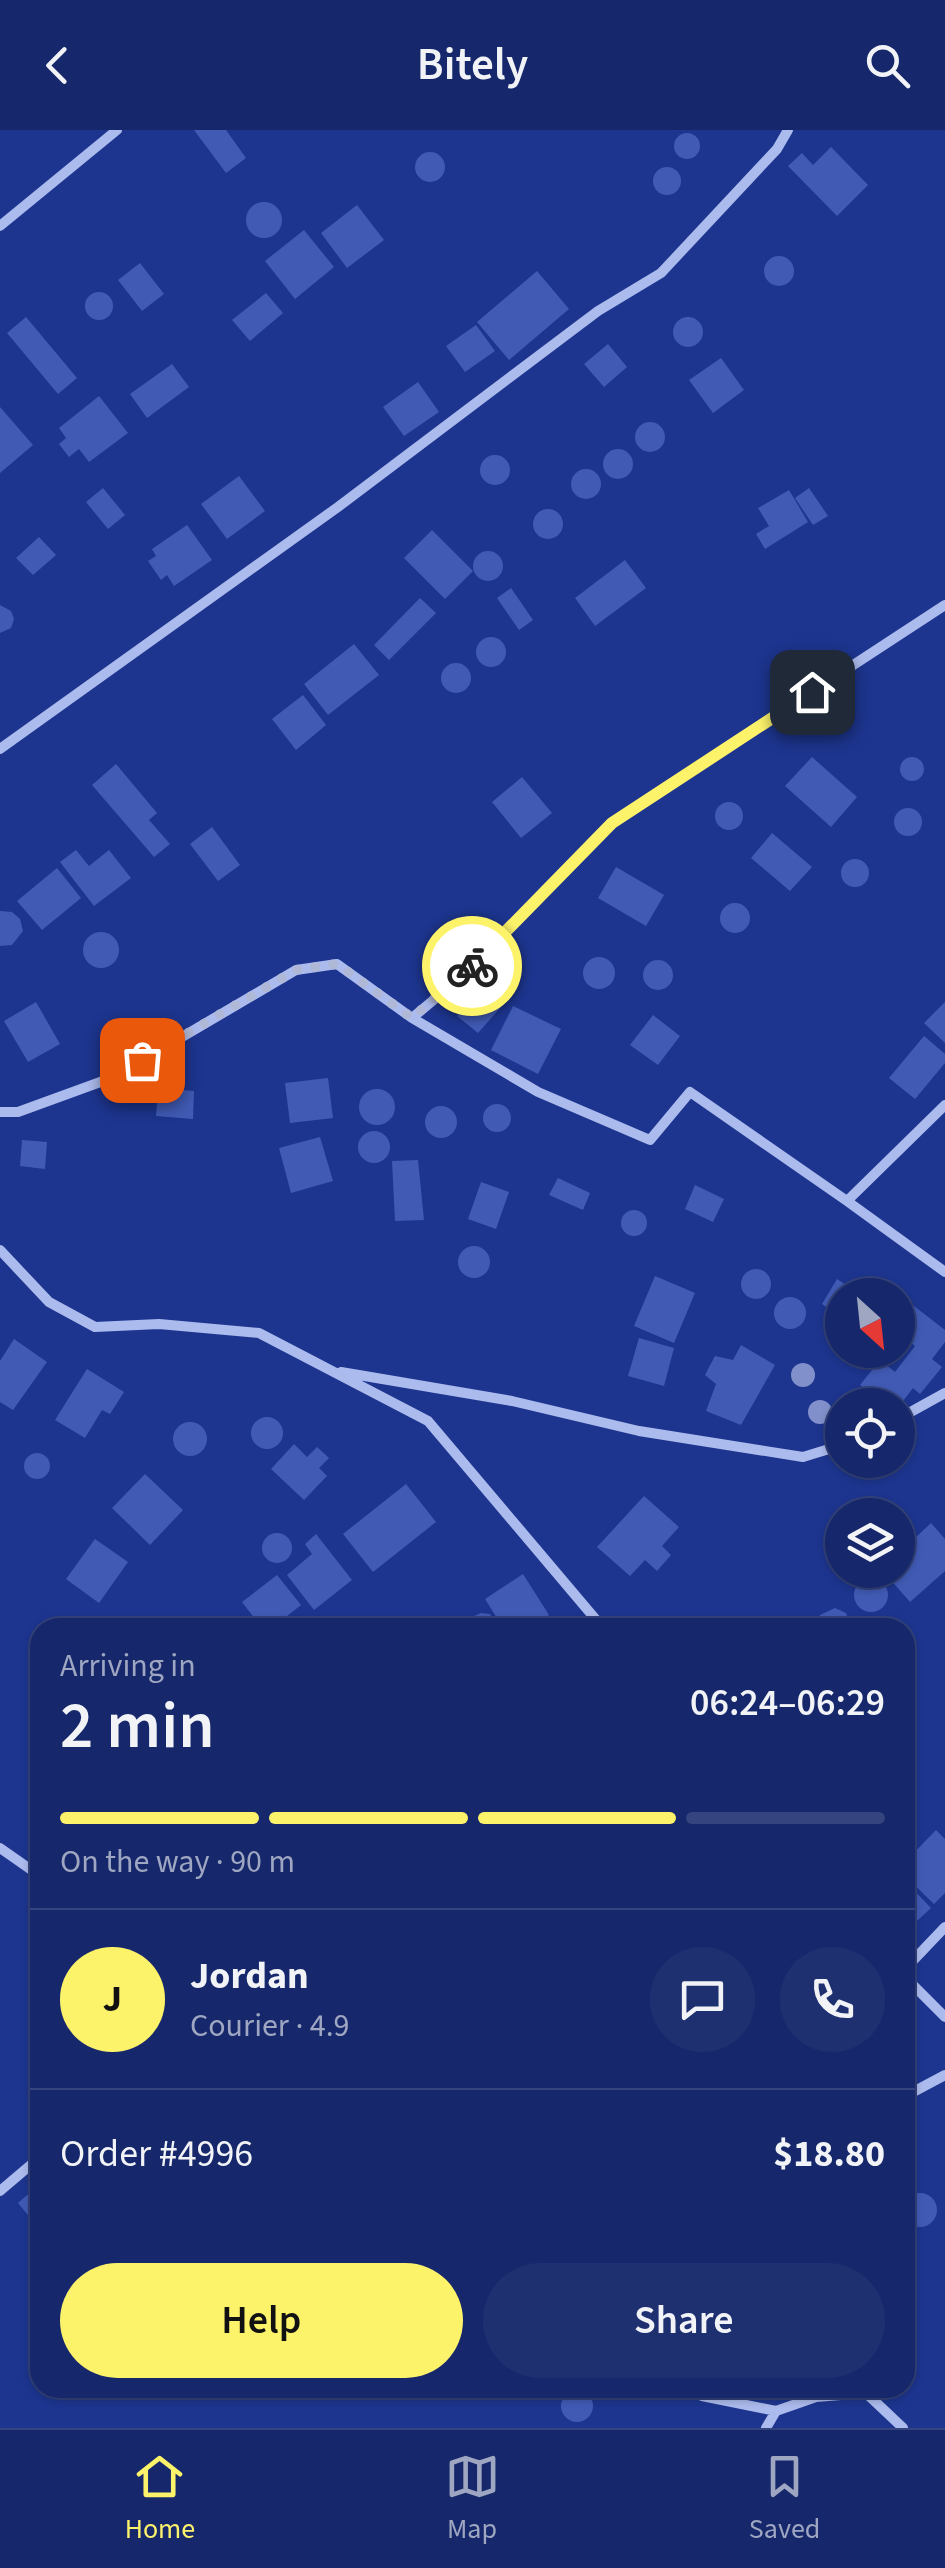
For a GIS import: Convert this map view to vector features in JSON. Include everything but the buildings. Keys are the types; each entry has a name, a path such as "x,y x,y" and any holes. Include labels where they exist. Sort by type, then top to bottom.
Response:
{"street":[{"path":"0,226 118,130"},
{"path":"0,748 338,507 598,311 661,273 788,130"},
{"path":"412,1018 462,978 612,823 945,606"},
{"path":"0,1112 18,1112 114,1078 296,970 337,964 412,1018 538,1092 650,1140 690,1092 945,1272"},
{"path":"846,1201 945,1104"},
{"path":"0,1250 49,1302 95,1327 159,1324 259,1333 428,1421 595,1618"},
{"path":"330,1370 512,1401 639,1431 802,1457 825,1450"},
{"path":"915,1410 945,1393"},
{"path":"0,1848 30,1869"},
{"path":"915,1958 945,1927"},
{"path":"915,1988 945,2018"},
{"path":"915,2090 945,2075"},
{"path":"0,2191 30,2166"},
{"path":"712,2398 776,2411 813,2398"},
{"path":"871,2398 903,2428"},
{"path":"766,2428 776,2411"}],"way so far":[{"path":"142,1060 296,970 337,964 412,1018 472,966"}],"route":[{"path":"472,966 612,823 812,692"}]}
